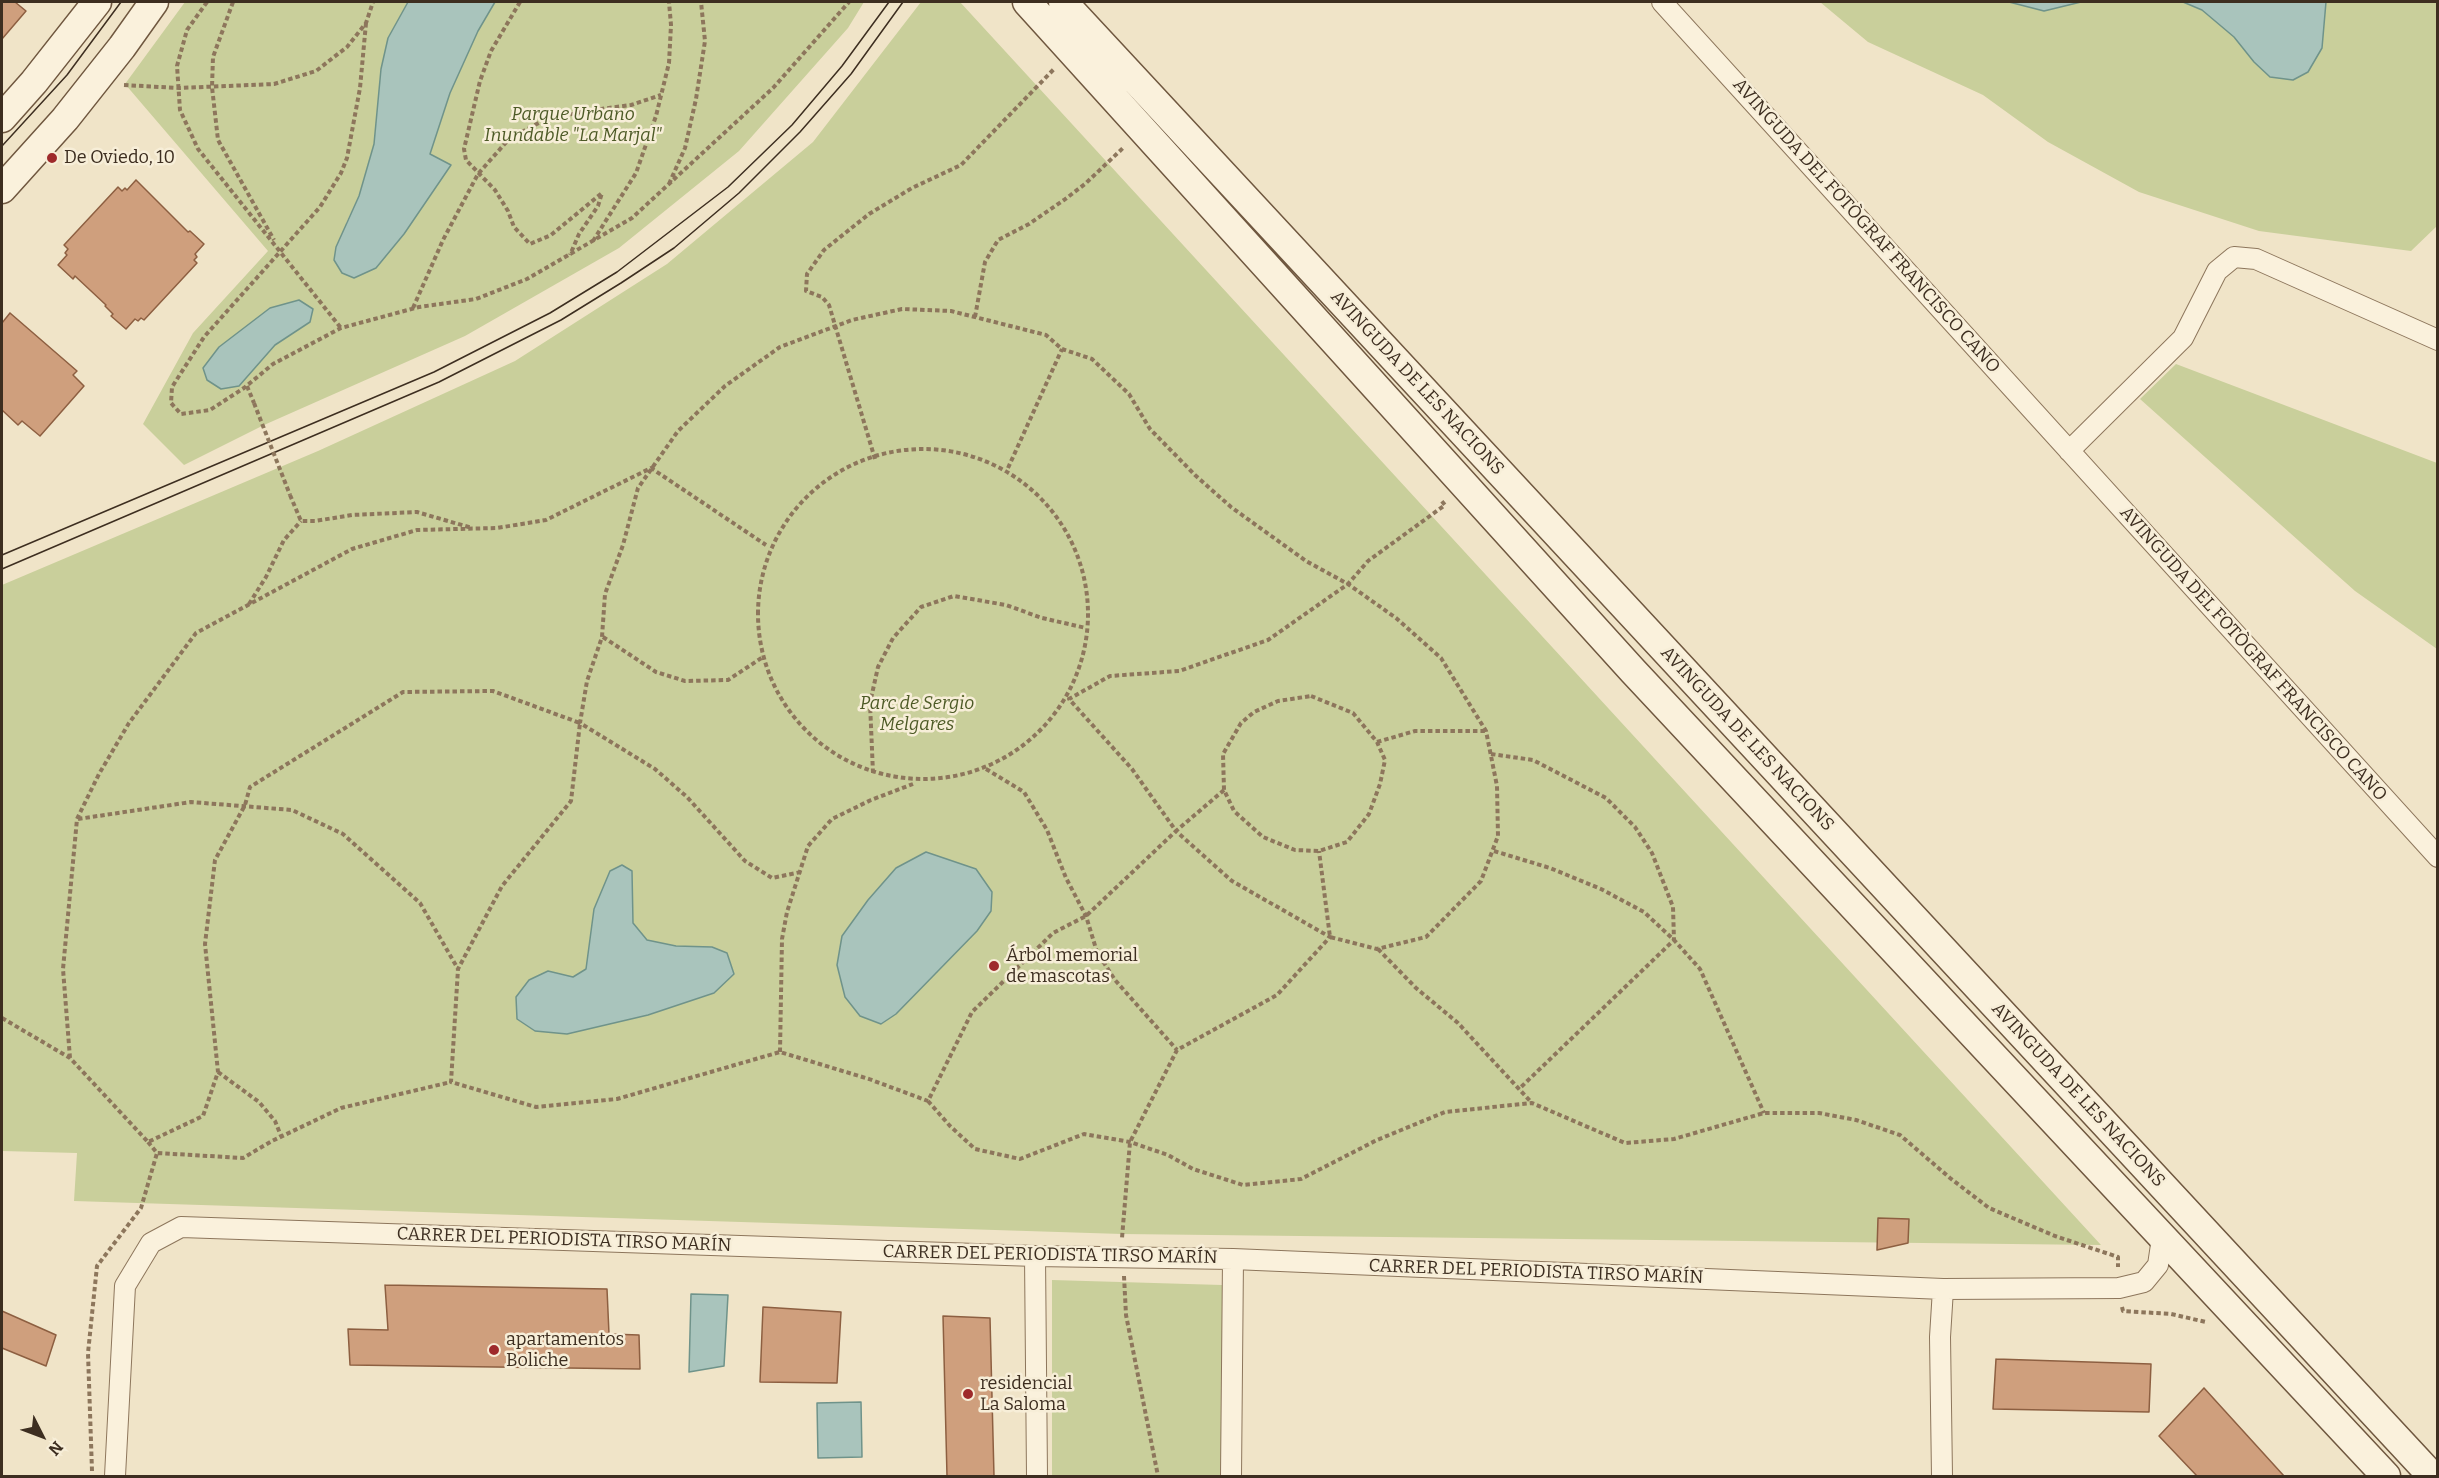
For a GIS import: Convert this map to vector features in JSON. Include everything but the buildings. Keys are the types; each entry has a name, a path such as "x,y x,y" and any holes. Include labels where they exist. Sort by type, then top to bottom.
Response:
{"street":[{"path":"2,118 34,82 97,2"},
{"path":"2,189 65,119 154,2"},
{"name":"AVINGUDA DE LES NACIONS","path":"1063,2 2432,1476"},
{"name":"AVINGUDA DEL FOTÒGRAF FRANCISCO CANO","path":"1662,2 2438,857"},
{"name":"AVINGUDA DE LES NACIONS","path":"1029,4 1633,670 2386,1476"},
{"path":"2070,451 2183,338 2217,271 2234,257 2256,259 2438,340"},
{"name":"CARRER DEL PERIODISTA TIRSO MARÍN","path":"115,1476 125,1286 151,1243 181,1227 1035,1256 1233,1259 1943,1289 2119,1288 2144,1282 2157,1265 2162,1238"},
{"path":"1035,1256 1037,1476"},
{"path":"1231,1476 1233,1259"},
{"path":"1942,1476 1940,1337 1943,1289"}],"path":[{"path":"207,2 187,30 177,66 180,110 198,149 341,328"},
{"path":"233,2 213,57 212,87 218,140 280,251"},
{"path":"373,2 366,23 360,88 341,173 320,207 204,337 172,387 171,403 181,414 210,410 247,386 273,364 341,328 412,309 476,299 527,279 632,218 773,87 849,2"},
{"path":"520,2 491,51 467,132 464,149 466,160 495,190 508,211 514,228 530,244 551,235 602,193 598,206 579,234 570,255"},
{"path":"591,243 636,173 656,116 669,63 671,26 669,2"},
{"path":"668,186 685,148 696,99 705,41 701,2"},
{"path":"125,84 179,88 274,84 316,71 347,47 366,23"},
{"path":"875,459 829,305 822,297 806,291 807,274 824,250 869,214 912,188 961,165 1054,69"},
{"path":"412,309 443,240 478,174 508,139 544,120 631,105 661,95"},
{"path":"975,317 985,262 998,240 1029,224 1064,200 1085,184 1125,146"},
{"path":"451,1082 458,969 502,886 571,801 587,681 603,637 605,594 623,544 638,488 678,430 725,386 780,347 852,320 902,309 951,311 1046,335 1062,349 1092,359 1129,394 1150,429 1195,475 1231,507 1306,561 1348,584 1396,618 1441,658 1486,730 1497,786 1498,836 1494,851 1482,881 1426,936 1377,949 1330,937 1232,881 1176,831 1132,770 1069,699"},
{"path":"1008,468 1062,349"},
{"path":"247,386 301,521"},
{"path":"914,784 873,773 819,739 780,700 763,657 762,618 766,545 794,506 829,476 875,459 893,449 954,451 1008,468 1060,520 1074,550 1085,584 1086,628 1081,665 1069,699"},
{"path":"70,1058 63,969 78,819 99,774 129,723 196,633 352,549 417,530 497,528 546,520 651,468"},
{"path":"651,468 766,545"},
{"path":"780,1052 782,939 787,912 808,846 832,819 871,800 914,784 944,782 985,769 1019,752 1069,699 1110,676 1179,670 1268,640 1348,584 1368,561 1445,505"},
{"path":"249,605 284,540 301,521 417,512 476,529"},
{"path":"873,773 870,703 878,667 893,638 921,607 954,596 1006,605 1042,618 1086,628"},
{"path":"603,637 656,672 685,681 728,680 763,657"},
{"path":"148,1142 203,1116 218,1072 205,944 215,860 245,805 250,787 403,692 493,691 580,723 655,769 687,797 745,861 772,878 801,872"},
{"path":"1311,696 1332,704 1353,713 1377,742 1385,760 1370,814 1347,842 1319,851 1294,850 1263,837 1234,811 1224,790 1223,754 1242,723 1254,712 1278,701 1311,696"},
{"path":"1377,742 1415,731 1486,730"},
{"path":"1491,754 1533,760 1606,798 1635,827 1652,852 1673,907 1674,940 1519,1089"},
{"path":"985,769 1024,792 1047,830 1066,878 1086,916 1097,952 1115,980 1177,1050"},
{"path":"928,1101 972,1012 1053,933 1086,916 1176,831 1224,790"},
{"path":"78,819 191,802 292,810 343,834 420,903 458,969"},
{"path":"1158,1476 1126,1315 1122,1234 1130,1142 1177,1050 1277,995 1330,937 1319,851"},
{"path":"1494,851 1550,868 1601,889 1644,912 1674,940 1701,969 1764,1113"},
{"path":"1377,949 1416,988 1458,1023 1532,1103 1625,1143 1674,1139 1764,1113 1819,1113 1856,1120 1900,1135 1989,1208 2055,1236 2118,1257 2119,1288 2123,1311 2171,1314 2204,1320 2211,1326"},
{"path":"2,1017 70,1058 157,1153 243,1158 281,1136 341,1108 451,1082 536,1107 617,1099 780,1052 869,1079 928,1101 975,1149 1020,1159 1084,1134 1130,1142 1168,1155 1193,1169 1243,1185 1301,1179 1368,1144 1445,1112 1532,1103"},
{"path":"218,1072 259,1102 275,1120 281,1136"}],"green space":[{"name":"Parque Urbano Inundable \"La Marjal\"","path":"185,2 408,2 388,38 381,69 374,144 359,196 346,223 354,278 376,268 404,234 451,165 430,154 450,93 478,31 495,2 864,2 848,28 739,151 619,248 465,336 264,425 184,465 143,424 193,333 268,251 125,84","holes":["299,300 310,322 275,345 239,385"]},
{"name":"Parc de Sergio Melgares","path":"921,2 960,2 2101,1245 1122,1234 74,1201 77,1153 2,1151 2,585 318,451 515,361 667,264 813,142"},
{"path":"1820,2 2437,2 2437,226 2411,251 2259,231 2139,192 2048,142 1983,95 1868,42"},
{"path":"2176,364 2437,463 2437,649 2355,591 2140,399"},
{"path":"1052,1280 1222,1285 1223,1476 1052,1476"}],"water":[{"path":"408,2 495,2 478,31 450,93 430,154 451,165 404,234 376,268 354,278 342,273 334,260 336,247 359,196 374,144 381,69 388,38"},
{"path":"2009,2 2081,2 2044,11"},
{"path":"2183,2 2326,2 2322,48 2308,72 2293,80 2270,77 2254,62 2234,37 2202,10"},
{"path":"299,300 313,309 310,322 275,345 239,386 221,389 207,380 203,368 219,347 270,308"},
{"path":"926,852 976,869 992,892 991,911 977,931 896,1014 881,1024 860,1016 845,997 837,965 842,936 868,900 896,868"},
{"path":"622,865 632,871 633,923 647,940 676,946 712,947 727,953 734,974 714,993 648,1015 567,1034 535,1031 517,1019 516,997 529,980 548,971 573,977 586,969 594,909 610,871"},
{"path":"691,1294 728,1295 724,1366 689,1372"},
{"path":"861,1402 862,1457 818,1458 817,1403"}],"tram line":[{"path":"2,146 67,75 121,2"},
{"path":"2,555 434,372 550,313 617,272 728,187 792,125 842,66 889,2"},
{"path":"2,569 439,382 561,320 621,283 674,248 739,193 800,132 851,74 903,2"}],"place":[{"name":"De Oviedo, 10","path":"52,158"},
{"name":"Árbol memorial de mascotas","path":"994,966"},
{"name":"apartamentos Boliche","path":"494,1350"},
{"name":"residencial La Saloma","path":"968,1394"}]}
